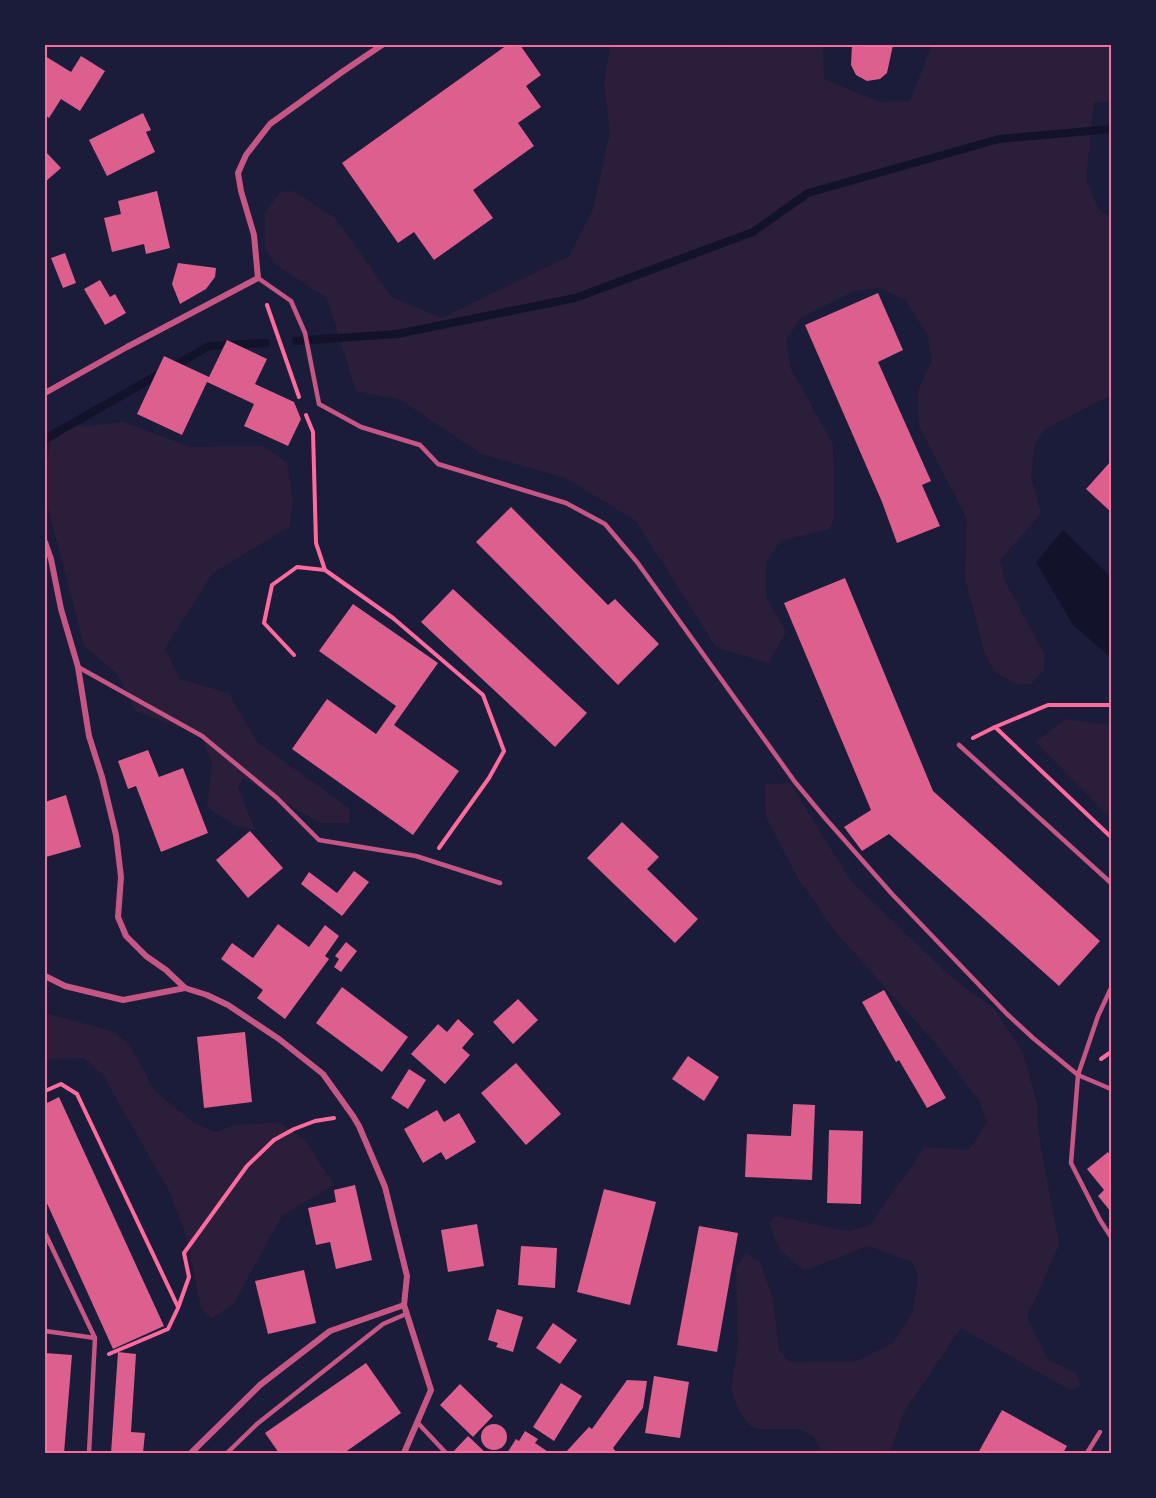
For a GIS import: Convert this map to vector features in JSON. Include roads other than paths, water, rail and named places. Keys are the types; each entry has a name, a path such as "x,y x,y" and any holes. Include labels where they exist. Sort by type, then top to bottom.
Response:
{"street":[{"path":"45,393 258,278 254,235 238,173 246,156 270,124 382,45"},
{"path":"45,542 78,667 89,736 116,835 121,877 118,917 126,936 185,988 228,1005 279,1039 323,1074 360,1126 385,1187 407,1276 404,1305 406,1314 431,1390 404,1453"},
{"path":"45,976 65,986 123,1000 185,988"},
{"path":"191,1453 260,1385 330,1331 404,1305"}],"lane":[{"path":"258,278 291,301 306,333 319,404 361,427 420,446 438,464 566,503 605,524 637,562 795,782 892,894 1033,1038 1078,1075 1111,1089"},
{"path":"78,667 202,736 277,798 319,840 416,856 500,883"},
{"path":"959,745 1111,883"},
{"path":"1111,988 1098,1016 1078,1075 1071,1163 1111,1237"},
{"path":"45,1233 95,1338 89,1453"},
{"path":"227,1453 256,1424 383,1324 406,1314"},
{"path":"45,1331 95,1338"},
{"path":"417,1422 446,1453"},
{"path":"1087,1453 1100,1432"}],"waterway":[{"path":"296,341 397,334 575,298 753,232 808,193 999,139 1111,129"},
{"path":"45,439 209,346 266,343"}]}
